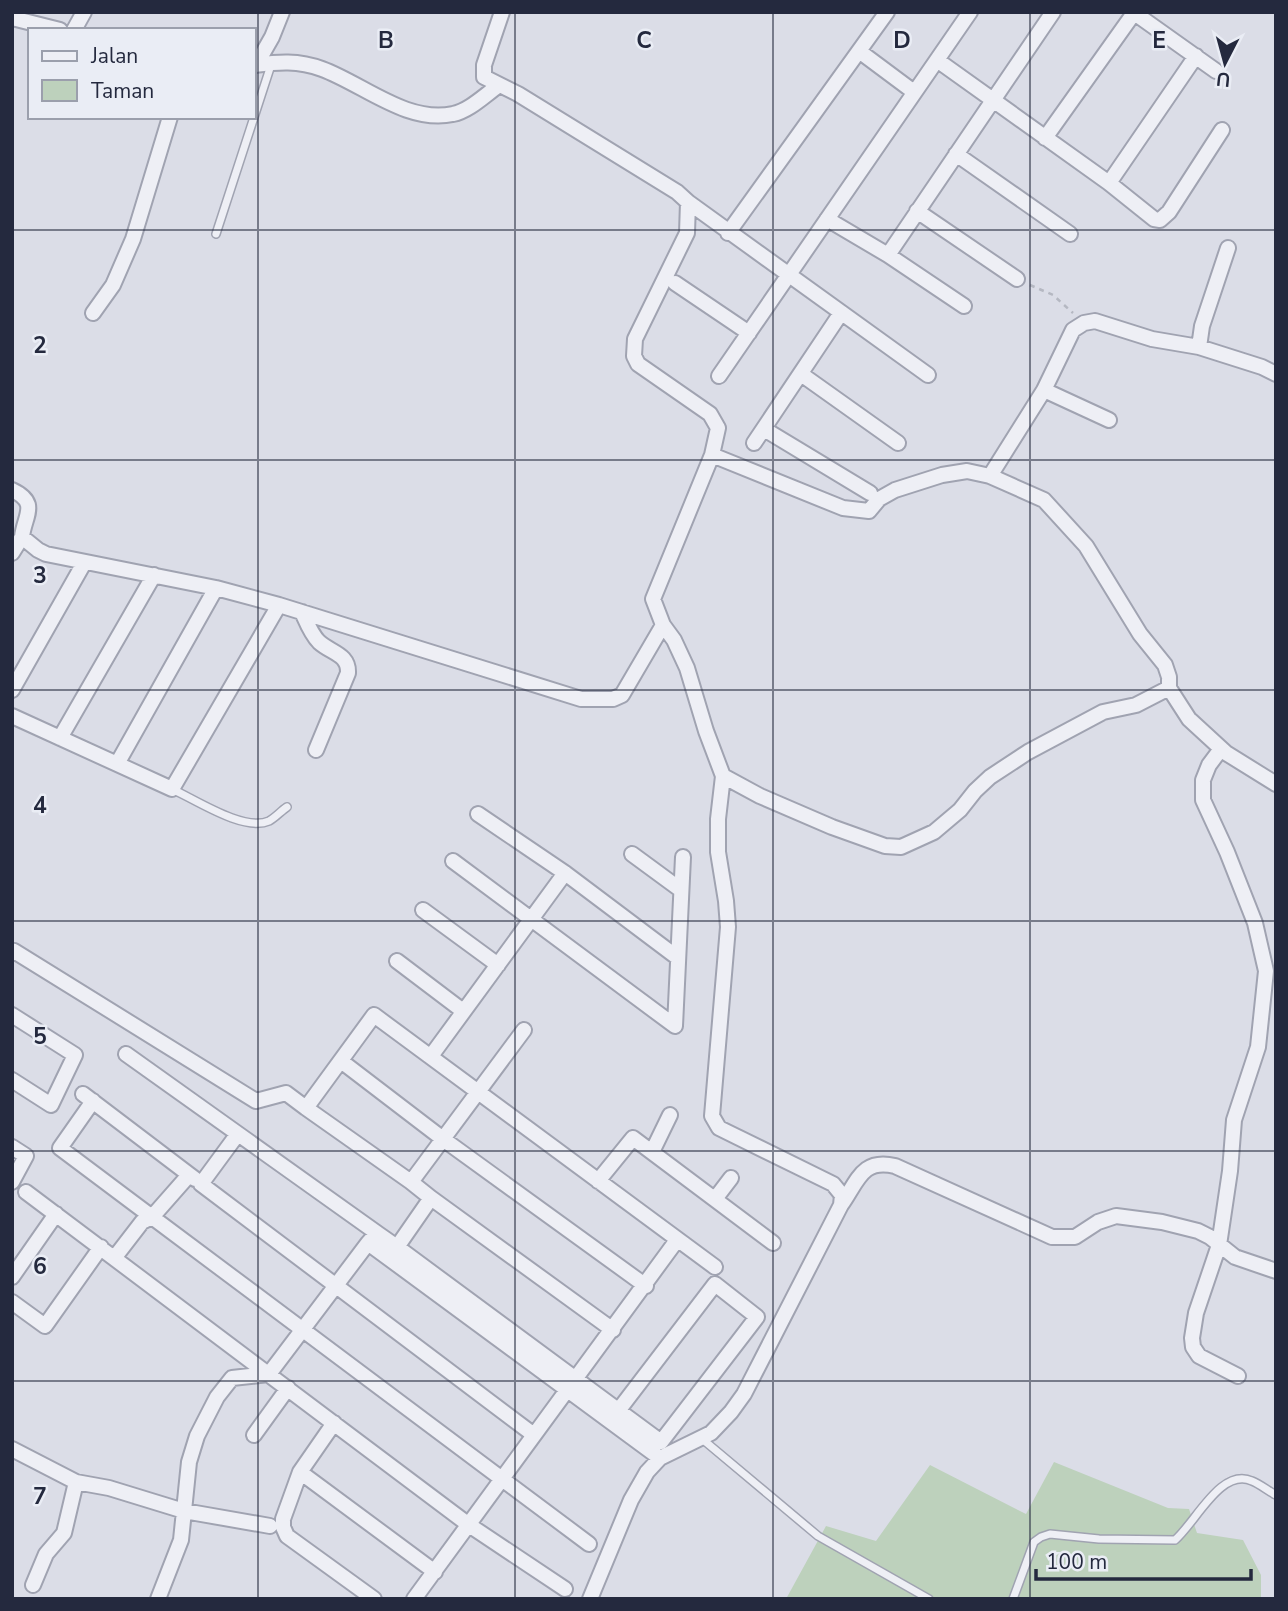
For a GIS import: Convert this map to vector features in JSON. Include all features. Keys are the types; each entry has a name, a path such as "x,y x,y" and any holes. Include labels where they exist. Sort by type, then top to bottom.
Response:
{"street":[{"path":"75,28 84,12"},
{"path":"256,63 272,37 282,12"},
{"path":"502,12 484,78 518,94 677,192 728,233 928,375"},
{"path":"728,233 887,12"},
{"path":"719,376 970,12"},
{"path":"888,255 1053,12"},
{"path":"1045,138 1134,13 1216,71"},
{"path":"12,18 52,28"},
{"path":"859,51 915,92"},
{"path":"1109,183 1196,56"},
{"path":"937,60 1109,183 1154,219 1160,220 1170,212 1222,130"},
{"path":"256,65 289,61 324,69 404,108 425,114 443,115 463,111 498,86"},
{"path":"93,313 113,285 133,239 169,119"},
{"path":"956,154 1070,234"},
{"path":"688,202 687,233 635,339 634,356 638,363 710,414 718,428 712,455 655,593 655,607 687,668 706,732 723,776 718,819 718,852 728,927 712,1116 719,1128 833,1184 842,1195 841,1205"},
{"path":"917,211 1017,279"},
{"path":"827,219 888,255 964,306"},
{"path":"1199,347 1202,326 1228,248"},
{"path":"675,283 749,333"},
{"path":"754,443 842,313"},
{"path":"990,476 1044,390 1073,330 1084,323 1095,321 1152,339 1199,347 1276,374"},
{"path":"800,374 898,443"},
{"path":"1044,390 1110,420"},
{"path":"764,429 870,494"},
{"path":"712,455 783,485 856,511 869,511 879,499 895,490 942,475 967,471 990,476 1044,500 1086,546 1140,634 1165,665 1170,688 1189,719 1220,748 1276,784"},
{"path":"12,490 19,493 28,504 30,512 22,537 12,553"},
{"path":"22,537 46,554 216,588 279,605 581,699 598,701 622,695 663,625"},
{"path":"12,690 84,563"},
{"path":"60,738 154,575"},
{"path":"117,764 216,588"},
{"path":"12,716 172,789 279,605"},
{"path":"302,612 309,628 320,642 344,658 349,665 316,750"},
{"path":"723,776 760,796 832,827 885,846 901,847 934,832 960,810 990,777 1028,752 1103,712 1136,705 1170,688"},
{"path":"1220,748 1203,780 1203,800 1255,923 1266,971 1258,1047 1234,1120 1230,1171 1219,1245 1196,1313 1193,1347 1199,1356 1238,1376"},
{"path":"478,814 565,873 678,958"},
{"path":"632,854 681,890"},
{"path":"453,861 675,1026 683,857"},
{"path":"431,1056 565,873"},
{"path":"423,910 498,965"},
{"path":"12,953 14,950 256,1101 286,1093 612,1330"},
{"path":"397,961 463,1011"},
{"path":"12,1015 75,1055 51,1105 12,1080"},
{"path":"306,1108 374,1015 715,1267"},
{"path":"411,1182 524,1030"},
{"path":"126,1054 572,1385 618,1411 661,1442 757,1317 715,1284 618,1411"},
{"path":"341,1061 443,1139 646,1286"},
{"path":"534,1435 88,1098 61,1147 589,1544"},
{"path":"652,1152 670,1115"},
{"path":"201,1184 237,1135"},
{"path":"598,1181 633,1138 773,1242"},
{"path":"12,1147 26,1156 12,1181"},
{"path":"590,1599 642,1479 660,1458 719,1426 744,1394 841,1205 868,1166 884,1163 895,1166 1052,1237 1075,1237 1098,1222 1116,1216 1162,1222 1198,1231 1235,1257 1276,1271"},
{"path":"115,1257 142,1222 152,1217 189,1175"},
{"path":"715,1199 731,1178"},
{"path":"26,1192 469,1525 565,1589"},
{"path":"397,1247 431,1198"},
{"path":"12,1278 56,1214"},
{"path":"372,1238 397,1247 660,1458"},
{"path":"158,1599 181,1540 189,1462 205,1416 232,1378 269,1374 372,1238"},
{"path":"414,1599 646,1286 677,1240"},
{"path":"12,1302 45,1326 101,1247"},
{"path":"254,1435 288,1388"},
{"path":"334,1423 300,1472 282,1527 287,1536 374,1599"},
{"path":"12,1449 76,1482 109,1488 184,1511 270,1526"},
{"path":"300,1472 435,1572"},
{"path":"33,1585 46,1555 64,1533 76,1482"}],"lane":[{"path":"256,110 272,61"},
{"path":"216,234 253,119"},
{"path":"172,789 241,822 256,824 270,821 287,807"},
{"path":"701,1438 818,1536 929,1599"},
{"path":"1013,1599 1034,1542 1041,1536 1051,1534 1099,1539 1175,1540 1185,1532 1223,1484 1234,1479 1251,1480 1276,1496"}],"path":[{"path":"1017,279 1053,295 1084,323"}],"green space":[{"path":"1054,1462 1168,1508 1189,1509 1197,1533 1243,1540 1261,1575 1261,1599 786,1599 826,1526 876,1541 930,1465 1026,1514"}]}
